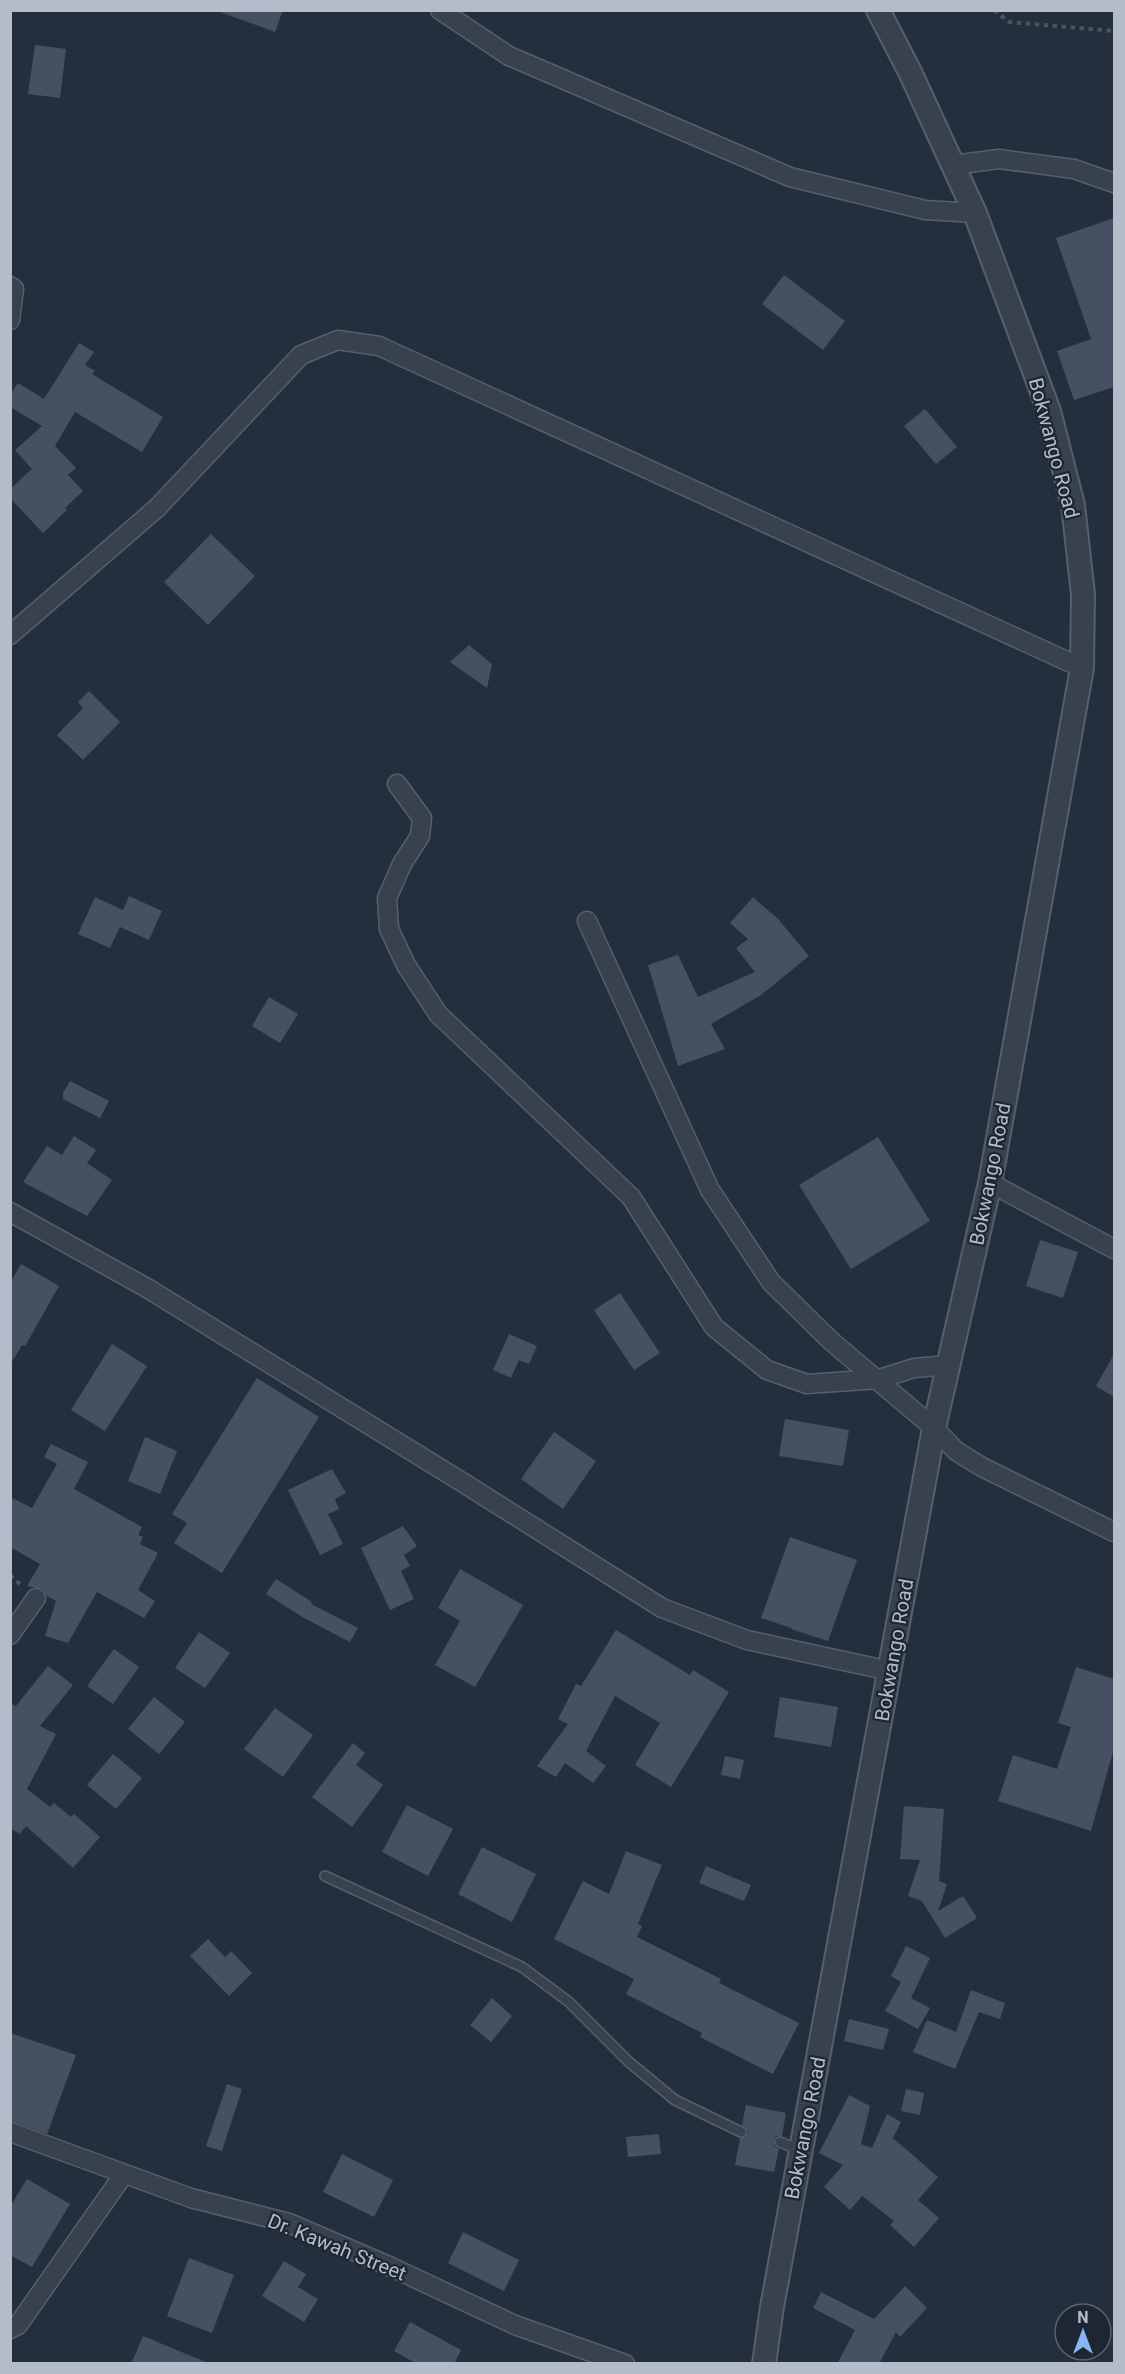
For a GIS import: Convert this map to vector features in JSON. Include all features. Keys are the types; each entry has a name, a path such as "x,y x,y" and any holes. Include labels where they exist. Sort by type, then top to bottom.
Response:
{"street":[{"path":"440,10 508,56 790,177 925,210 975,213"},
{"name":"Bokwango Road","path":"764,2364 790,2147 890,1671 934,1428 990,1183 1082,668 1083,594 1073,505 1049,411 975,213 910,72 878,10"},
{"path":"953,165 999,159 1074,169 1114,183"},
{"path":"10,286 14,290 14,302 10,320"},
{"path":"10,635 156,508 301,355 338,340 379,346 1082,668"},
{"path":"397,784 422,818 420,836 402,864 387,898 389,929 406,965 438,1014 631,1197 714,1327 767,1370 807,1384 879,1379 914,1368 949,1365"},
{"path":"587,921 710,1190 771,1282 831,1341 879,1379 956,1451 982,1467 1114,1532"},
{"path":"990,1183 1114,1249"},
{"path":"10,1212 147,1288 452,1475 662,1608 747,1640 890,1671"},
{"path":"10,1635 36,1598"},
{"name":"Dr. Kawah Street","path":"10,2132 191,2198 289,2223 389,2266 515,2325 625,2364"},
{"path":"10,2329 18,2325 124,2174"}],"lane":[{"path":"326,1876 522,1967 569,2002 629,2062 675,2100 741,2132"}],"path":[{"path":"994,10 1009,22 1114,31"}],"building":[{"path":"220,10 283,10 275,32 220,12"},
{"path":"35,45 66,49 60,98 28,94"},
{"path":"1114,218 1114,387 1074,400 1057,351 1091,339 1056,238"},
{"path":"784,275 845,321 823,350 762,304"},
{"path":"79,343 94,352 85,365 95,371 92,374 163,417 142,452 75,412 55,446 76,468 68,475 83,491 43,533 10,498 10,489 32,469 15,450 42,426 10,407 10,395 18,383 44,399"},
{"path":"925,409 957,447 936,464 904,426"},
{"path":"211,534 255,576 208,625 164,582"},
{"path":"469,645 492,664 487,688 450,662"},
{"path":"89,691 120,722 83,760 57,735 83,708 78,702"},
{"path":"129,896 162,911 149,940 120,927 110,948 78,934 95,897 123,910"},
{"path":"753,897 778,919 809,956 761,995 711,1024 725,1049 678,1066 648,965 678,955 698,997 755,972 736,948 748,939 730,923"},
{"path":"269,997 298,1014 280,1043 252,1026"},
{"path":"70,1081 109,1101 100,1118 63,1099 63,1093"},
{"path":"74,1136 96,1150 87,1163 112,1180 87,1216 23,1182 47,1146 62,1155"},
{"path":"878,1137 930,1221 851,1269 799,1185"},
{"path":"1040,1240 1078,1252 1063,1298 1026,1286"},
{"path":"21,1264 59,1286 25,1346 22,1345 10,1365 10,1283"},
{"path":"620,1293 660,1353 634,1370 594,1310"},
{"path":"509,1334 537,1346 529,1364 519,1360 511,1378 493,1370"},
{"path":"112,1344 147,1366 105,1431 71,1410"},
{"path":"1114,1354 1114,1397 1096,1386"},
{"path":"257,1378 319,1417 222,1573 174,1543 187,1523 172,1514"},
{"path":"785,1419 849,1430 843,1466 779,1456"},
{"path":"554,1432 596,1461 563,1509 521,1479"},
{"path":"145,1437 177,1451 160,1494 128,1481"},
{"path":"51,1444 88,1462 74,1489 142,1527 138,1535 143,1537 140,1544 158,1553 138,1590 155,1601 144,1618 97,1592 68,1643 45,1636 56,1601 47,1596 42,1589 27,1586 40,1564 10,1547 10,1497 32,1508 57,1464 44,1457"},
{"path":"332,1469 346,1493 335,1499 339,1509 328,1514 343,1544 320,1555 288,1490"},
{"path":"403,1526 417,1546 404,1555 410,1566 401,1571 414,1599 390,1610 361,1548"},
{"path":"790,1537 857,1560 828,1641 761,1618"},
{"path":"460,1569 523,1605 475,1687 435,1665 460,1621 438,1608"},
{"path":"276,1579 312,1602 311,1604 358,1628 350,1642 304,1618 266,1594"},
{"path":"616,1630 690,1675 693,1670 729,1692 671,1787 635,1765 660,1723 615,1696 586,1751 606,1766 593,1783 565,1763 556,1777 537,1766 568,1724 558,1719 576,1684 581,1686"},
{"path":"199,1632 230,1653 205,1688 175,1668"},
{"path":"114,1649 139,1667 113,1704 87,1686"},
{"path":"48,1666 73,1685 40,1726 56,1734 27,1789 50,1807 54,1803 71,1817 74,1814 100,1837 73,1868 26,1826 20,1834 10,1828 10,1703 16,1706"},
{"path":"1076,1667 1114,1679 1114,1748 1091,1831 998,1801 1013,1755 1057,1769 1071,1727 1058,1723"},
{"path":"154,1697 185,1722 159,1754 128,1729"},
{"path":"780,1697 838,1707 831,1747 774,1737"},
{"path":"275,1708 313,1735 283,1777 244,1749"},
{"path":"353,1743 365,1753 356,1765 383,1785 352,1827 312,1797"},
{"path":"113,1754 142,1778 116,1809 87,1785"},
{"path":"725,1756 744,1760 740,1779 721,1775"},
{"path":"407,1805 453,1829 428,1876 382,1852"},
{"path":"904,1806 944,1809 939,1881 947,1884 938,1911 963,1896 977,1918 945,1938 922,1901 908,1896 920,1860 900,1859"},
{"path":"482,1847 536,1874 512,1922 458,1894"},
{"path":"626,1851 662,1865 638,1924 642,1926 637,1937 721,1979 719,1983 799,2023 773,2074 700,2037 702,2033 626,1994 634,1979 554,1939 583,1881 609,1894"},
{"path":"706,1866 751,1885 744,1901 699,1883"},
{"path":"208,1939 225,1957 231,1951 252,1973 229,1996 190,1956"},
{"path":"906,1946 930,1958 911,1998 930,2008 918,2029 885,2011 901,1982 891,1976"},
{"path":"971,1990 1005,2003 1000,2019 979,2012 955,2069 913,2052 927,2020 956,2032"},
{"path":"492,1998 512,2016 491,2042 470,2025"},
{"path":"849,2019 889,2029 883,2050 844,2041"},
{"path":"10,2033 76,2055 47,2134 10,2121"},
{"path":"227,2084 242,2089 222,2151 206,2146"},
{"path":"906,2089 924,2093 920,2115 901,2111"},
{"path":"849,2095 870,2106 861,2144 872,2148 887,2114 901,2122 893,2138 938,2177 918,2200 939,2218 914,2247 890,2225 894,2221 862,2196 850,2210 824,2187 843,2165 819,2153"},
{"path":"746,2105 786,2113 782,2136 776,2136 774,2140 774,2146 779,2149 774,2172 735,2165 740,2138 745,2137 748,2132 742,2125"},
{"path":"659,2134 661,2154 628,2157 626,2137"},
{"path":"342,2154 393,2180 374,2217 323,2192"},
{"path":"27,2179 70,2204 32,2267 10,2255 10,2207"},
{"path":"463,2232 519,2260 504,2291 448,2263"},
{"path":"189,2258 234,2275 212,2333 167,2316"},
{"path":"284,2261 306,2274 298,2287 318,2299 304,2322 262,2296"},
{"path":"905,2286 927,2308 900,2337 896,2332 879,2364 837,2364 855,2330 813,2308 821,2292 874,2319"},
{"path":"410,2322 461,2350 454,2364 417,2364 394,2351"},
{"path":"143,2336 208,2363 208,2364 131,2364"}]}
